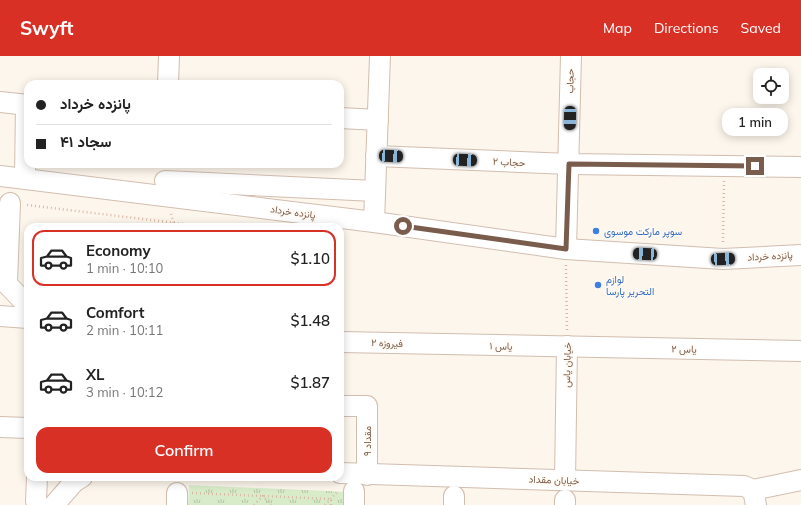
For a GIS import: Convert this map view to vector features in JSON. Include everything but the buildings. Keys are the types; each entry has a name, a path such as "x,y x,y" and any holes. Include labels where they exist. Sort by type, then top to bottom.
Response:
{"street":[{"path":"168,80 169,56"},
{"path":"374,222 380,56"},
{"name":"حجاب","path":"566,249 571,56"},
{"path":"0,102 24,105"},
{"path":"344,118 378,120"},
{"name":"حجاب ۲","path":"376,156 569,164 801,167"},
{"path":"25,168 25,178"},
{"name":"پانزده خرداد","path":"0,176 25,178 165,180 313,221 374,222 566,249 723,259 801,255"},
{"path":"165,180 375,191"},
{"path":"10,203 4,258 7,284 24,302"},
{"path":"7,284 24,284"},
{"path":"0,316 24,318"},
{"name":"فیروزه ۲","path":"344,342 434,345"},
{"name":"یاس ۱","path":"434,345 568,346"},
{"name":"یاس ۲","path":"568,346 801,351"},
{"name":"خیابان یاس","path":"566,480 568,346"},
{"name":"مقداد ۹","path":"344,406 367,406 367,475"},
{"path":"0,427 24,428"},
{"name":"خیابان مقداد","path":"344,474 744,486 754,498"},
{"path":"754,498 801,480"},
{"path":"37,481 45,503 76,481"}],"path":[{"path":"723,259 724,166"},
{"path":"10,203 176,223"},
{"name":"خیابان یاس","path":"566,249 568,346"},
{"path":"254,505 263,496"},
{"path":"263,496 270,505"},
{"path":"177,499 263,496 331,499"},
{"path":"325,505 331,499"},
{"path":"331,499 331,505"}],"green space":[{"path":"189,485 350,492 349,505 188,505"}],"place":[{"name":"سوپر مارکت موسوی","path":"596,231"},
{"name":"لوازم التحریر پارسا","path":"598,285"}],"route":[{"path":"403,226 566,249 569,164 755,166"}]}
